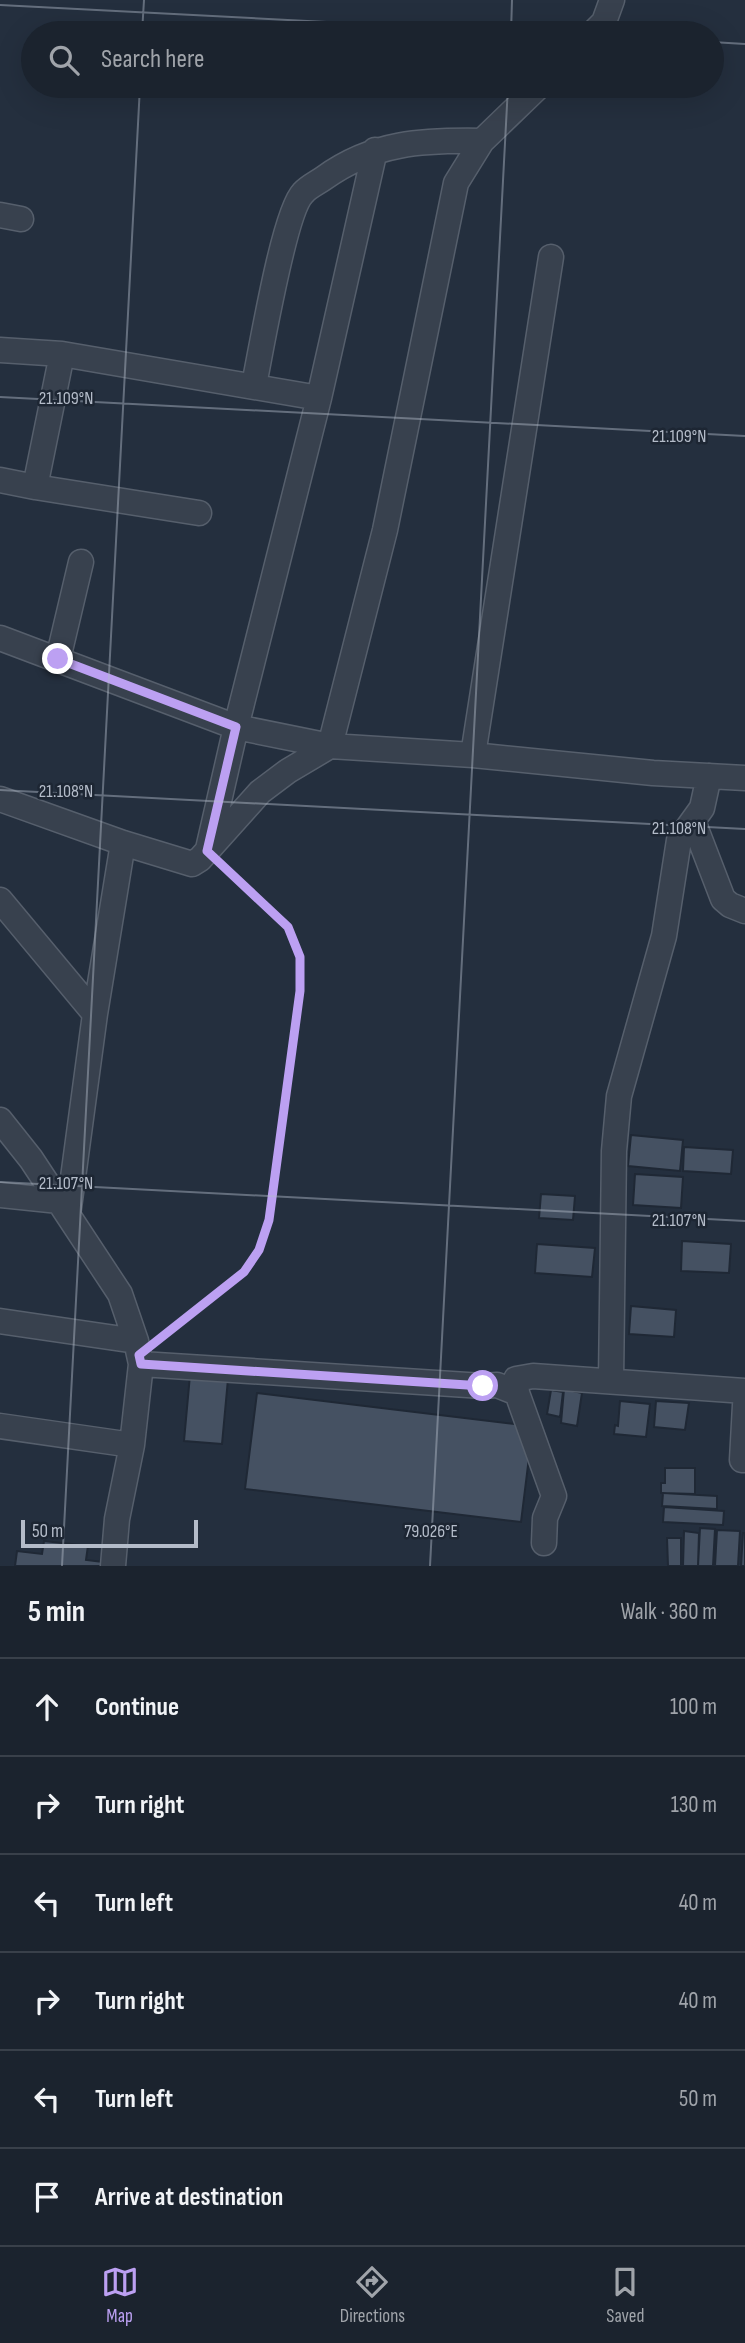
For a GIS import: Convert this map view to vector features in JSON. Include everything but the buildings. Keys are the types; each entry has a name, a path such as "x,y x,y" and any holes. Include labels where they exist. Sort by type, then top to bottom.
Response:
{"street":[{"path":"604,21 612,0"},
{"path":"0,799 123,843 192,864 260,792 288,771 330,746 385,530 456,183 477,151 528,98"},
{"path":"254,385 290,221 301,195 345,163 371,171 423,142 477,151"},
{"path":"207,851 319,398 371,171"},
{"path":"473,755 551,257"},
{"path":"0,350 62,354 319,398"},
{"path":"35,487 62,354"},
{"path":"0,480 199,513"},
{"path":"58,659 82,562"},
{"path":"0,638 236,727 330,746 745,778"},
{"path":"611,1381 615,1127 619,1096 664,936 679,840 702,808 709,776"},
{"path":"693,821 723,899 745,911"},
{"path":"63,1208 123,843"},
{"path":"0,900 94,1014"},
{"path":"0,1121 31,1159 120,1294 139,1353 132,1445 117,1519 113,1566"},
{"path":"0,1195 63,1208"},
{"path":"0,1321 139,1353 483,1386 497,1385 517,1393"},
{"path":"544,1543 545,1518 554,1496 517,1393 516,1379 533,1376 745,1391"},
{"path":"745,1405 742,1460 745,1460"},
{"path":"0,1426 132,1445"}],"path":[{"path":"139,1353 244,1272 259,1250 269,1220 300,991 300,957 288,927 207,851"}],"route":[{"path":"58,659 236,727 207,851 288,927 300,957 300,991 265,1236 244,1272 139,1355 141,1364 483,1386"}]}
